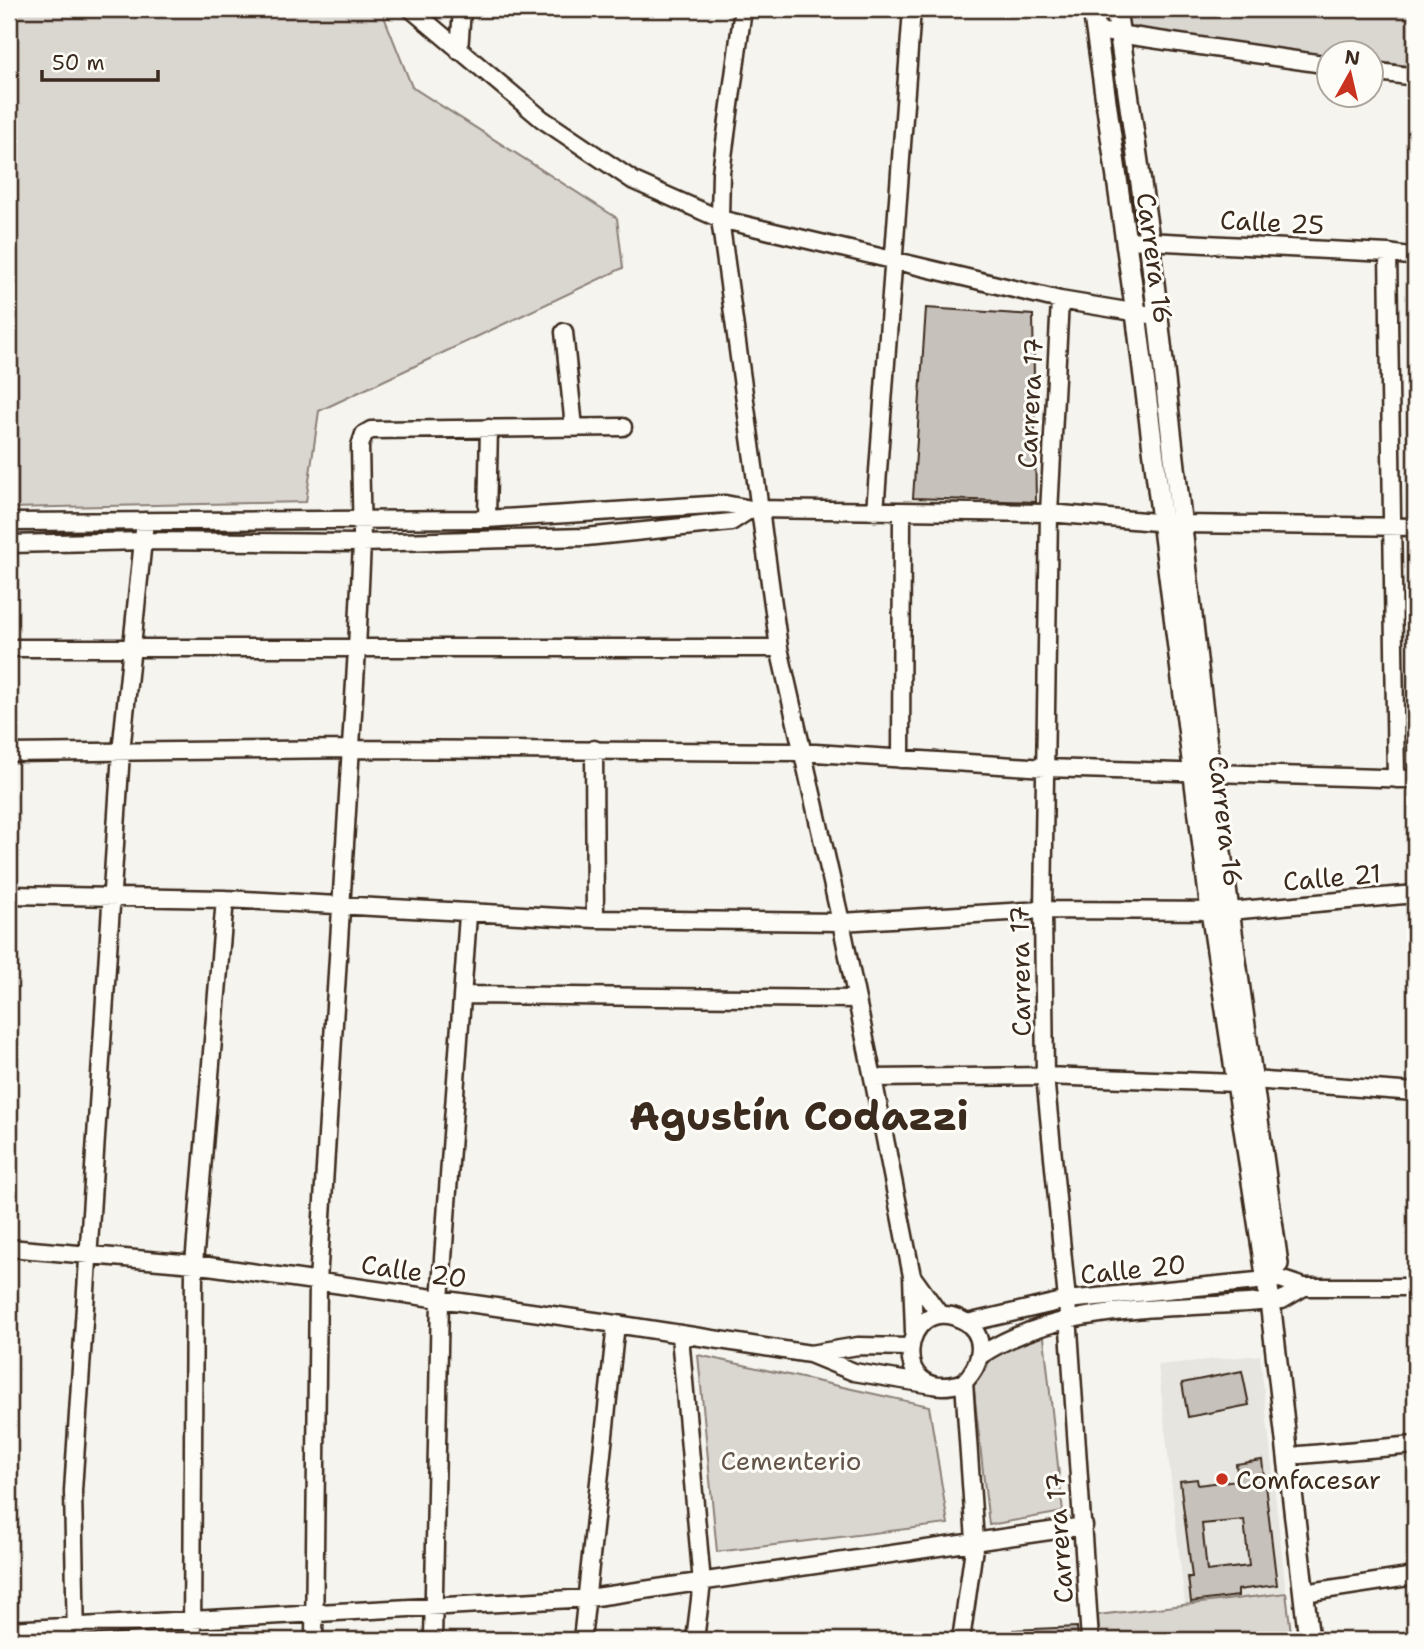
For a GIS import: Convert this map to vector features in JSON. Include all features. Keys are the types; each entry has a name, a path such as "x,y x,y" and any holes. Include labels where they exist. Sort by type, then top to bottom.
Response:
{"main road":[{"name":"Carrera 16","path":"1093,9 1136,313 1172,523"},
{"name":"Carrera 16","path":"1116,9 1149,239 1172,523 1202,773 1244,1082 1300,1455 1310,1592 1309,1640"},
{"name":"Carrera 16","path":"1276,1300 1310,1592 1322,1640"}],"street":[{"path":"411,9 459,51 506,85 542,119 634,181 720,219 1060,300 1157,316"},
{"path":"459,51 462,9"},
{"path":"743,9 721,172 720,219 756,509 779,648 800,752 841,922 912,1276 910,1363 919,1377 933,1385 949,1387 964,1382 976,1370 981,1355 978,1337 967,1323 955,1316 940,1315 925,1321 911,1340"},
{"path":"875,512 896,259 912,9"},
{"path":"1097,31 1316,63"},
{"path":"1386,73 1415,77"},
{"name":"Calle 25","path":"1126,240 1149,239 1388,253 1415,257"},
{"path":"1388,253 1396,779"},
{"name":"Carrera 17","path":"1060,300 1049,513 1043,910 1045,1076 1067,1300 1090,1640"},
{"path":"564,332 574,427"},
{"path":"314,1640 318,1282 357,649 362,542 360,446 364,434 372,430 623,427"},
{"path":"487,519 489,428"},
{"path":"9,522 487,519 725,504 756,509 1049,513 1172,523 1415,527"},
{"path":"9,544 145,541 362,542 586,537 731,522 756,509"},
{"path":"901,759 902,512"},
{"path":"75,1633 73,1491 121,752 145,521"},
{"path":"9,648 779,648"},
{"path":"9,753 349,749 800,752 1045,768 1415,779"},
{"path":"594,749 595,919"},
{"name":"Calle 21","path":"9,895 225,899 468,915 841,922 1043,910 1220,911 1415,894"},
{"path":"192,1640 194,1265 225,899"},
{"path":"433,1640 440,1300 468,915"},
{"path":"464,995 857,999"},
{"path":"873,1079 1045,1076 1244,1082 1415,1092"},
{"name":"Calle 20","path":"9,1248 194,1265 616,1324 810,1354 854,1372 933,1385"},
{"path":"912,1276 940,1315"},
{"name":"Calle 20","path":"967,1323 1067,1300 1273,1280 1304,1287 1415,1287"},
{"name":"Calle 20","path":"981,1355 1023,1332 1068,1318 1276,1300 1304,1287"},
{"path":"582,1640 589,1598 616,1324"},
{"path":"680,1336 702,1583 695,1640"},
{"name":"Calle 20","path":"810,1354 911,1340"},
{"path":"961,1640 975,1541 964,1382"},
{"path":"1300,1455 1415,1445"},
{"path":"9,1630 75,1633 191,1618 589,1598 1084,1526"},
{"path":"1310,1592 1415,1576"}],"shaded area":[{"name":"Comfacesar","path":"1260,1355 1286,1593 1185,1604 1158,1365"}],"green space":[{"path":"9,9 381,9 412,87 617,218 623,268 319,411 306,502 9,508"},
{"path":"1124,9 1415,9 1415,67 1386,63 1386,38 1316,38 1316,54 1126,28"},
{"path":"1043,1328 1063,1512 989,1525 973,1382 986,1369 990,1359"},
{"name":"Cementerio","path":"698,1355 929,1406 948,1524 717,1552"},
{"path":"1286,1593 1292,1640 1099,1640 1098,1615"}],"building":[{"path":"926,308 1033,315 1036,502 913,498"},
{"path":"1242,1371 1249,1405 1188,1417 1182,1383"},
{"path":"1262,1460 1277,1585 1238,1590 1238,1596 1191,1602 1188,1577 1192,1577 1180,1481 1197,1479 1198,1485 1238,1480 1236,1464","holes":["1244,1520 1249,1566 1207,1571 1202,1524"]},
{"path":"1077,1627 1078,1640 1013,1640 1013,1630"}],"place":[{"name":"Comfacesar","path":"1222,1479"}],"district":[{"name":"Agustín Codazzi","path":"799,1116"}]}
